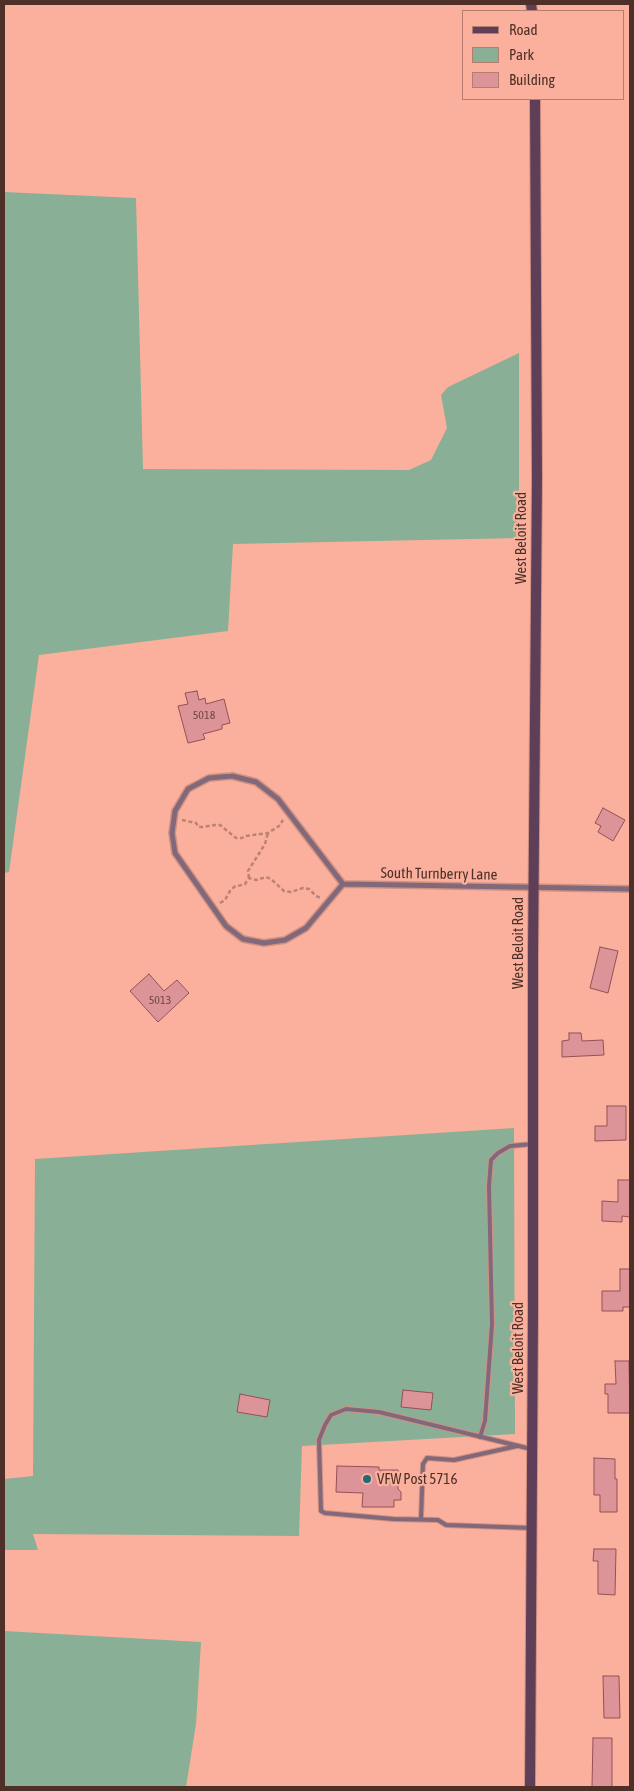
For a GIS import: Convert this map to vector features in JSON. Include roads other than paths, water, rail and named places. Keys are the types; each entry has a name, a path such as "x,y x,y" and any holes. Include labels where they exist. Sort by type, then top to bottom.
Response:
{"main road":[{"name":"West Beloit Road","path":"530,1787 537,478 535,100"}],"street":[{"path":"232,776 256,782 278,799 343,884 306,928 285,940 264,943 243,939 226,926 175,853 172,833 175,811 188,789 209,778 232,776"},
{"name":"South Turnberry Lane","path":"343,884 630,889"}],"lane":[{"path":"480,1436 485,1421 492,1324 489,1186 491,1160 498,1152 510,1146 533,1144"},
{"path":"532,1449 378,1412 346,1409 330,1415 319,1440 321,1511 325,1513 385,1519 438,1520 446,1525 532,1528"},
{"path":"420,1519 423,1464 427,1458 454,1460 519,1446"}],"place":[{"name":"VFW Post 5716","path":"367,1479"}]}
